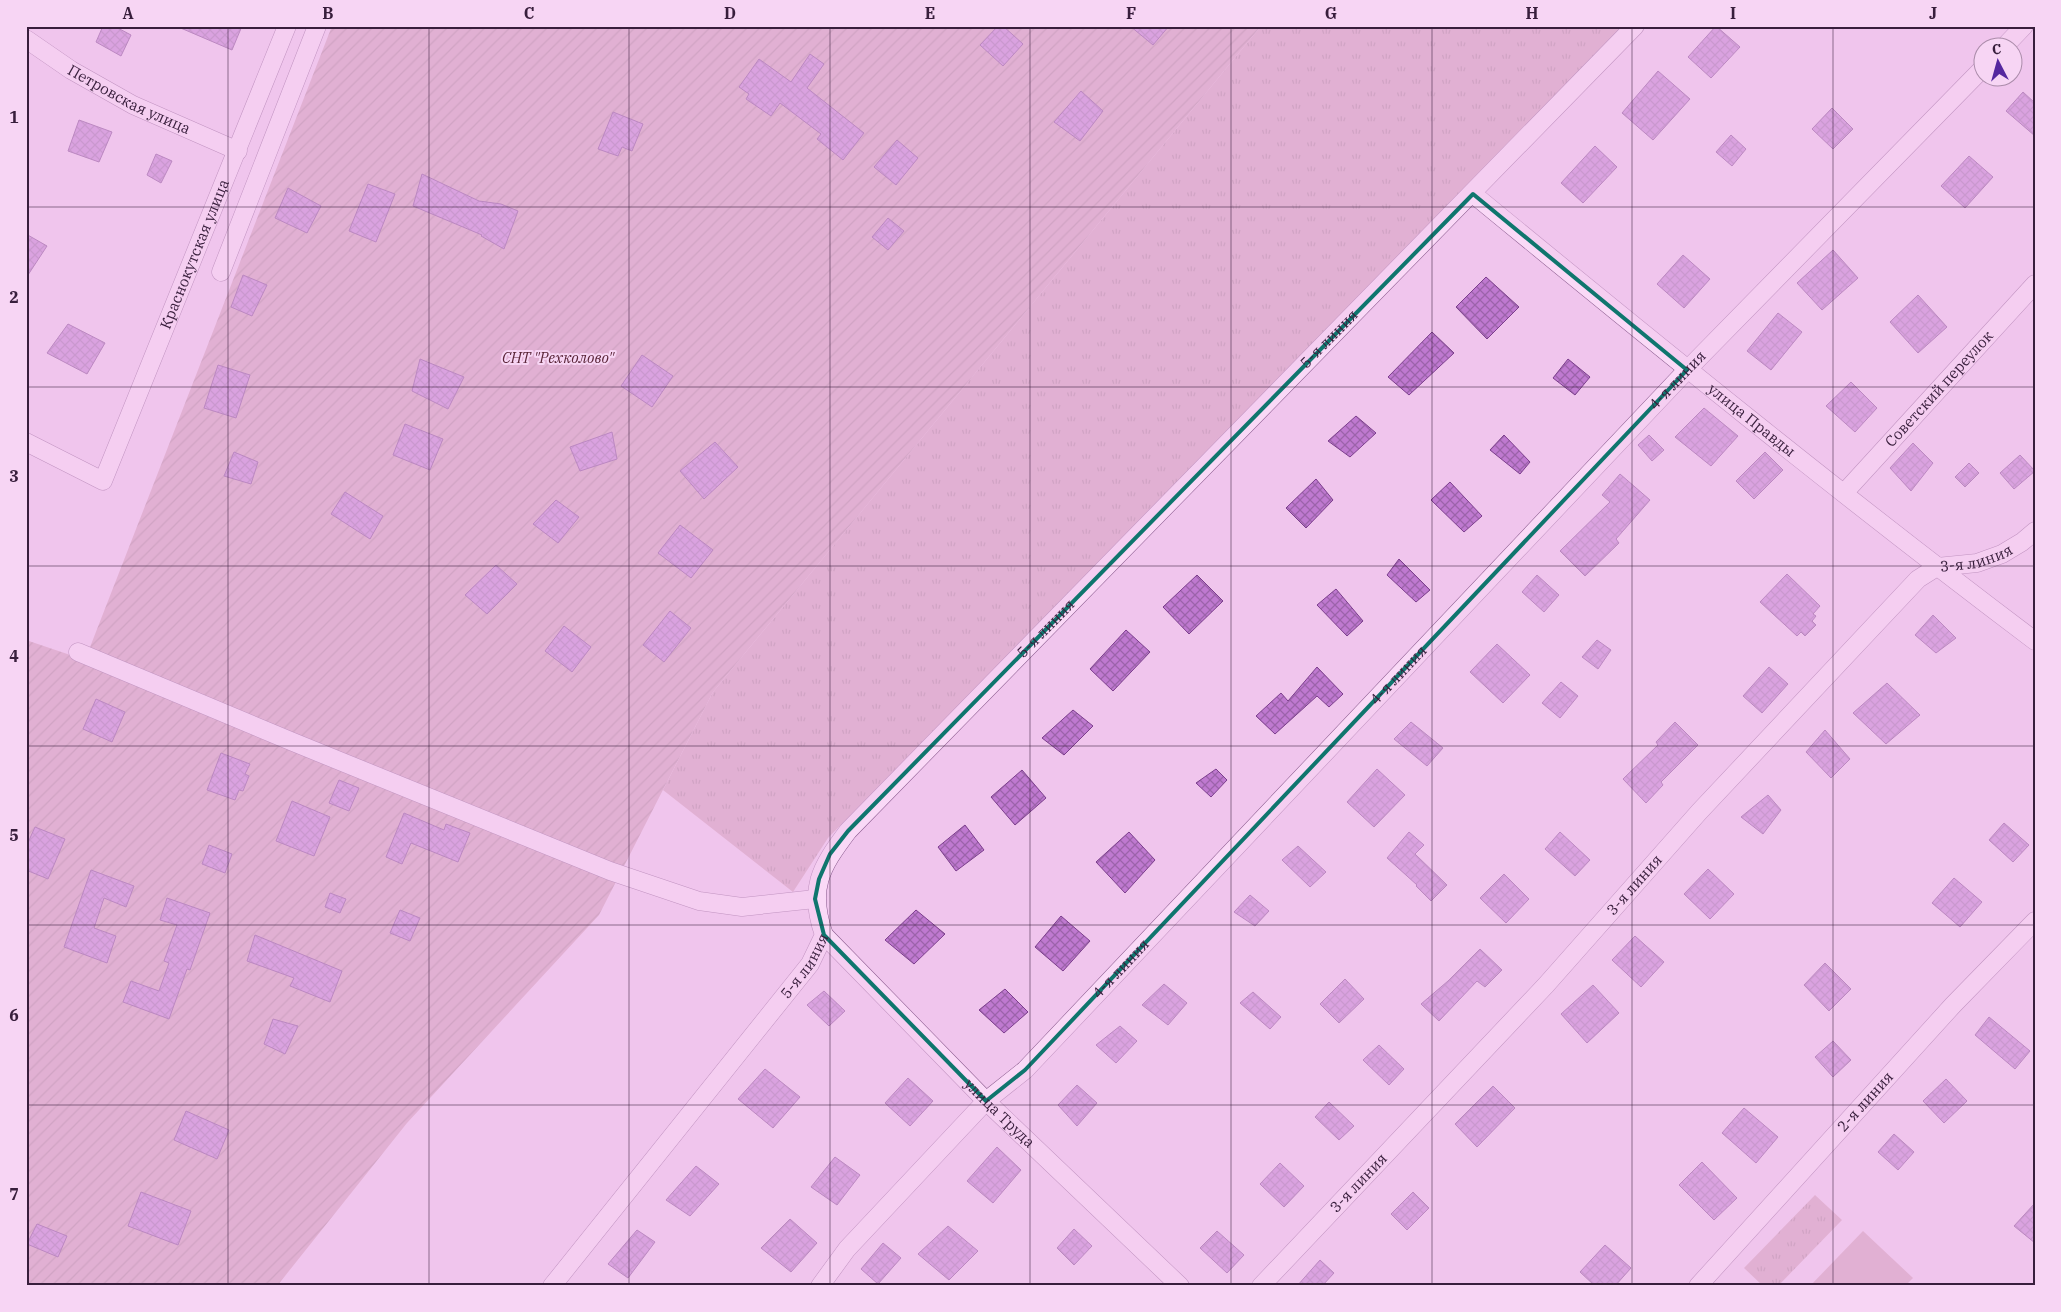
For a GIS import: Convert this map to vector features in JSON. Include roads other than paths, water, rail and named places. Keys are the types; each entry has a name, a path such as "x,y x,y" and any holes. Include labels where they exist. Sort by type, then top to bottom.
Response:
{"street":[{"name":"Краснокутская улица","path":"26,442 103,481 287,26"},
{"name":"Краснокутская улица","path":"221,272 317,26"},
{"name":"5-я линия","path":"552,1286 810,964 824,935 815,899 819,879 830,854 848,831 1473,194 1635,26"},
{"path":"2013,38 2024,26"},
{"name":"Петровская улица","path":"26,39 71,70 133,105 238,150"},
{"name":"4-я линия","path":"820,1286 847,1249 986,1101 1025,1070 1686,370 1974,77"},
{"name":"улица Правды","path":"1473,194 1686,370 1844,492 1937,568 2035,641"},
{"name":"Советский переулок","path":"1844,492 2035,284"},
{"name":"3-я линия","path":"1261,1286 1546,985 1699,812 1918,579 1937,568 1977,563 2002,554 2022,542 2035,531"},
{"path":"78,652 600,867 699,902 742,907 815,899"},
{"name":"2-я линия","path":"1698,1286 1953,1005 2035,921"},
{"name":"улица Труда","path":"824,935 986,1101 1180,1286"}],"park label":[{"name":"СНТ \"Рехколово\"","path":"558,358"}]}
